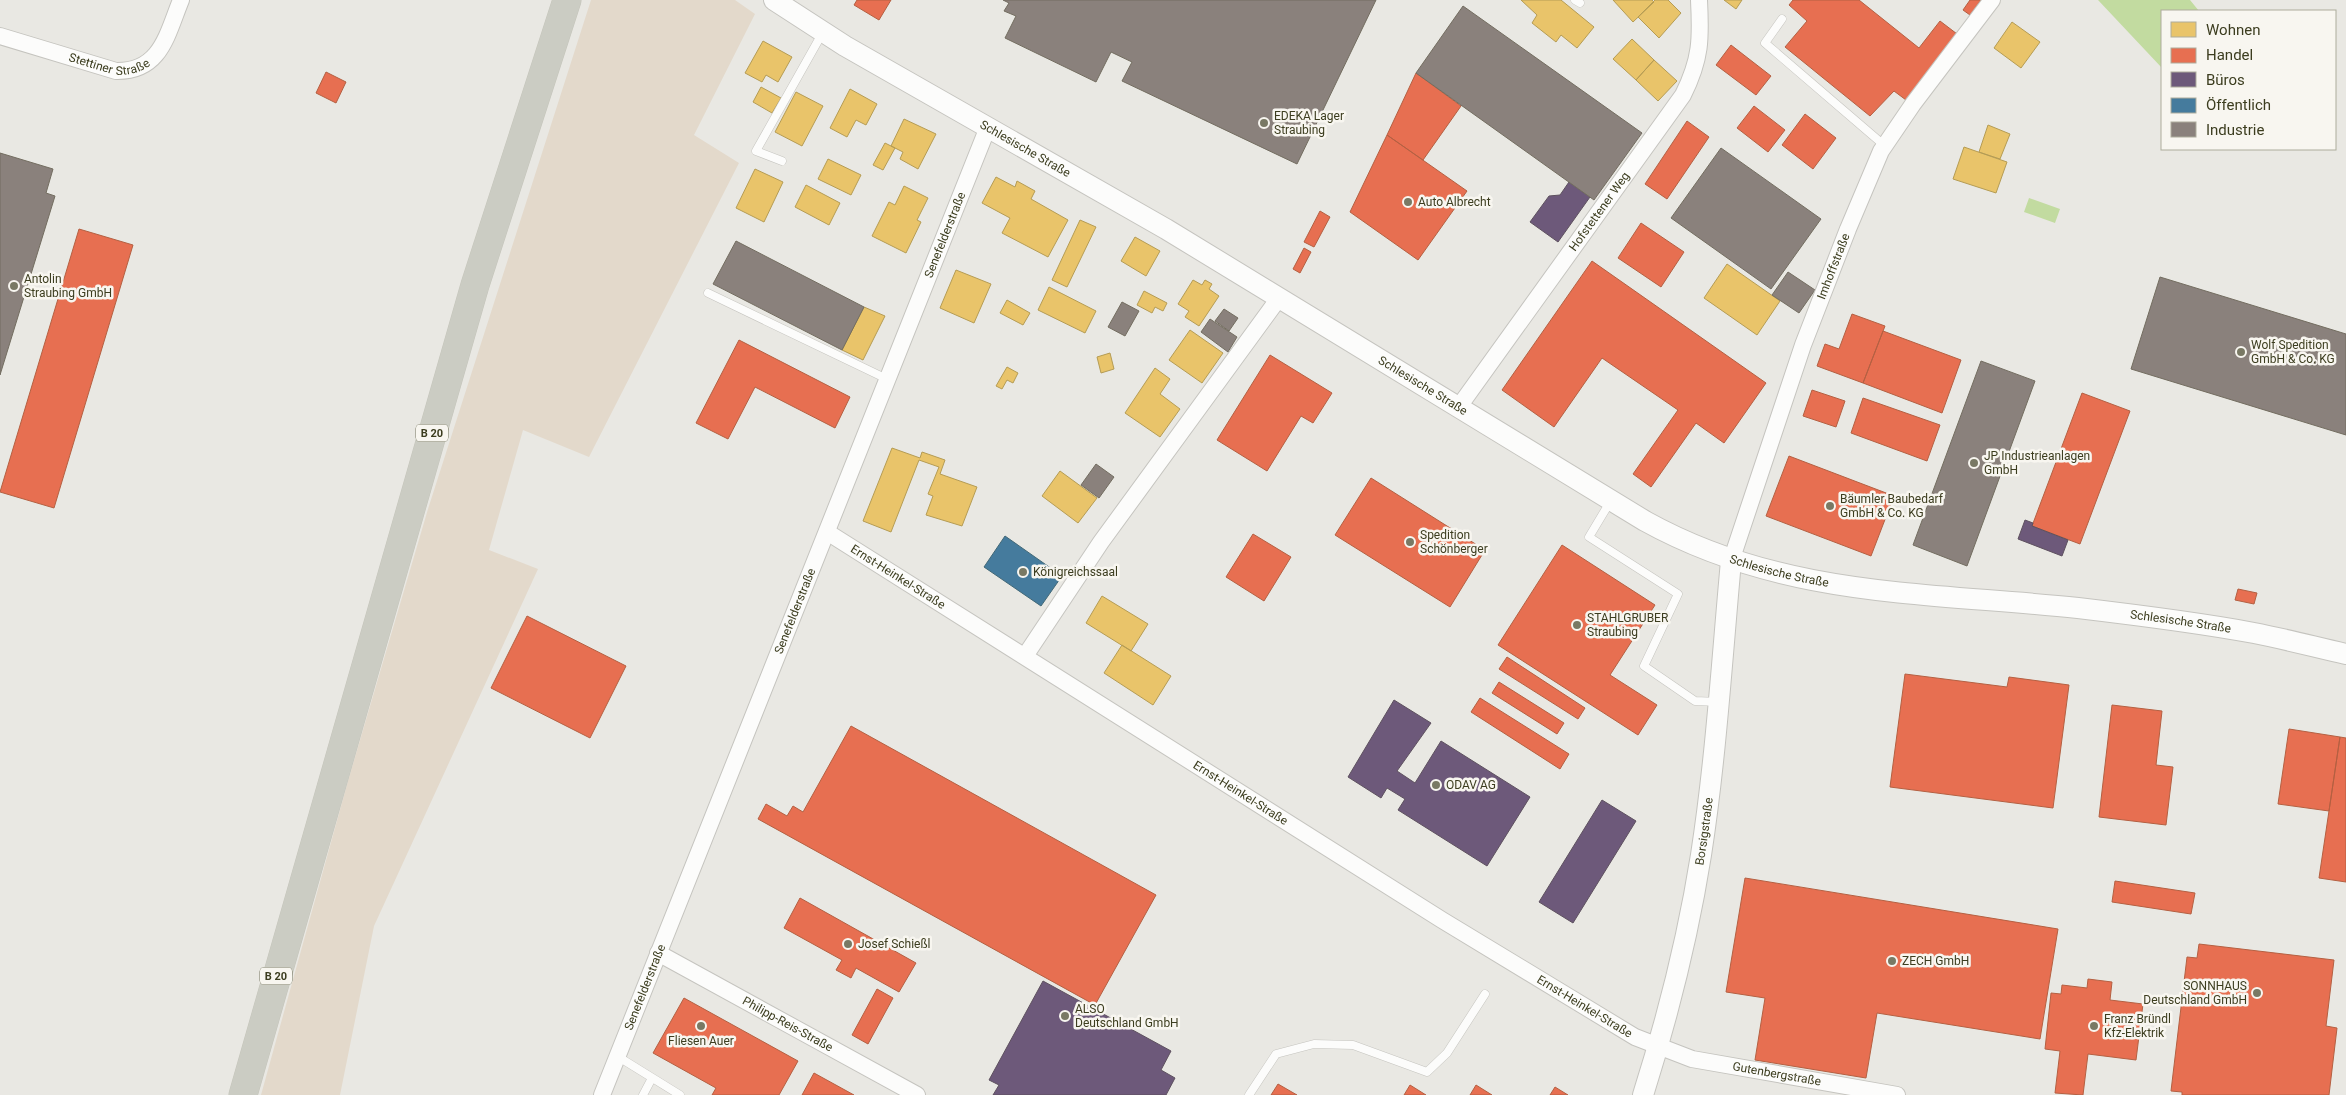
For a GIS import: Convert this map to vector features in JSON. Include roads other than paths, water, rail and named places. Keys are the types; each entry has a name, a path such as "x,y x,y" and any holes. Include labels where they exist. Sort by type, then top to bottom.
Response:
{"highway":[{"name":"B 20","path":"243,1091 475,285 567,0"}],"street":[{"name":"Stettiner Straße","path":"0,36 116,71 131,72 152,60 160,50 182,0"},
{"name":"Schlesische Straße","path":"774,0 823,32 1166,228 1458,408 1671,536 1731,560 1764,570 1843,587 2077,608 2168,620 2255,633 2346,654"},
{"name":"Hofstettener Weg","path":"1458,408 1683,95 1694,73 1700,50 1699,0"},
{"name":"Imhoffstraße","path":"1731,560 1802,345 1848,229 1885,146 1913,104 1992,0"},
{"name":"Senefelderstraße","path":"602,1095 988,127"},
{"path":"1025,656 1101,542 1279,298"},
{"name":"Ernst-Heinkel-Straße","path":"827,532 1551,987 1635,1037 1658,1046"},
{"name":"Borsigstraße","path":"1643,1095 1676,983 1701,856 1719,702 1731,560"},
{"name":"Philipp-Reis-Straße","path":"658,952 917,1095"},
{"name":"Gutenbergstraße","path":"1658,1046 1692,1059 1897,1095"}],"lane":[{"path":"1782,19 1766,43 1885,146"},
{"path":"782,161 756,151 823,32"},
{"path":"708,293 887,379"},
{"path":"1612,500 1589,537 1678,594 1644,666 1694,701 1719,702"},
{"path":"1248,1095 1276,1054 1314,1044 1353,1045 1427,1072 1447,1053 1485,994"},
{"path":"617,1056 680,1095"},
{"path":"643,1095 652,1078"}],"place":[{"name":"EDEKA Lager Straubing","path":"1264,123"},
{"name":"Auto Albrecht","path":"1408,202"},
{"name":"Antolin Straubing GmbH","path":"14,286"},
{"name":"Wolf Spedition GmbH & Co. KG","path":"2241,352"},
{"name":"JP Industrieanlagen GmbH","path":"1974,463"},
{"name":"Bäumler Baubedarf GmbH & Co. KG","path":"1830,506"},
{"name":"Spedition Schönberger","path":"1410,542"},
{"name":"Königreichssaal","path":"1023,572"},
{"name":"STAHLGRUBER Straubing","path":"1577,625"},
{"name":"ODAV AG","path":"1436,785"},
{"name":"Josef Schießl","path":"848,944"},
{"name":"ZECH GmbH","path":"1892,961"},
{"name":"SONNHAUS Deutschland GmbH","path":"2257,993"},
{"name":"ALSO Deutschland GmbH","path":"1065,1016"},
{"name":"Fliesen Auer","path":"701,1026"},
{"name":"Franz Bründl Kfz-Elektrik","path":"2094,1026"}]}
